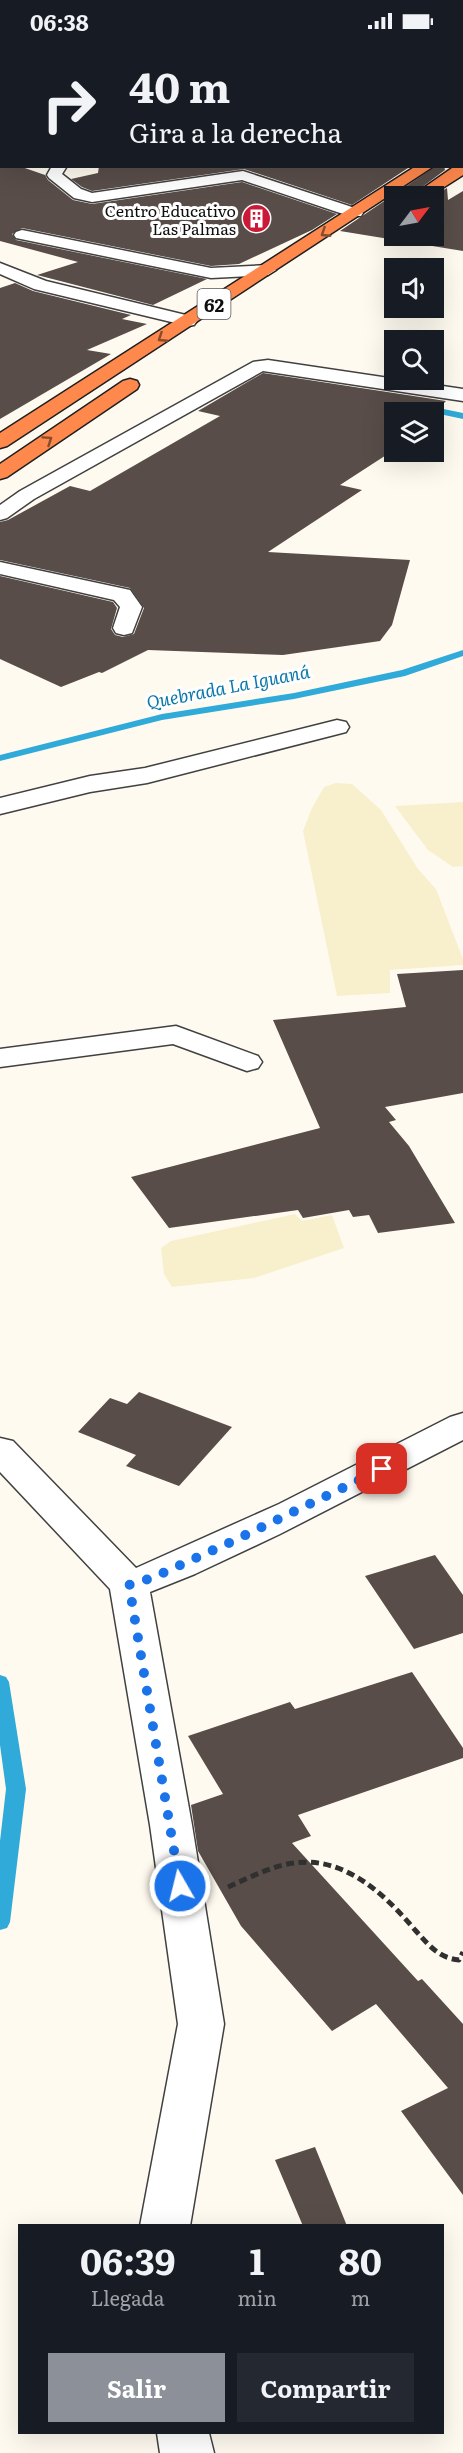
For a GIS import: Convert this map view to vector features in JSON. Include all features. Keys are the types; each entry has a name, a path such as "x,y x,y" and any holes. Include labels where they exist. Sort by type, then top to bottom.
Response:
{"highway":[{"name":"62","path":"0,442 424,168"},
{"path":"435,186 463,168"},
{"path":"0,473 145,375"}],"street":[{"path":"59,168 54,175 70,186 77,196 87,199 243,175 355,213"},
{"path":"22,235 211,273 268,270"},
{"path":"0,268 40,285 188,321"},
{"path":"211,273 227,296"},
{"path":"0,514 27,495 259,366 267,365 462,395"},
{"path":"0,568 122,595 131,607 124,628"},
{"path":"0,806 90,784 147,775 227,753 338,728"},
{"path":"0,1058 176,1035 248,1062"},
{"path":"129,1585 152,1578 241,1537 382,1469 463,1425"},
{"path":"0,1450 129,1585 201,2024 165,2224"},
{"path":"183,2434 187,2453"}],"path":[{"path":"183,1907 252,1877 291,1864 324,1862 354,1874 390,1900 435,1952 448,1960 459,1960 463,1952"}],"shaded area":[{"path":"336,783 352,784 381,810 418,869 436,889 463,959 463,965 390,970 390,993 337,996 303,831 324,787"},
{"path":"463,802 463,866 453,867 428,850 395,806"},
{"path":"295,1214 302,1221 332,1215 344,1248 254,1278 172,1287 164,1274 161,1248 171,1241"}],"building":[{"path":"0,168 25,168 45,175 73,200 92,204 242,182 337,214 312,230 239,264 211,266 22,228 12,234 16,240 207,279 153,305 37,275 78,262 0,241"},
{"path":"99,168 408,168 352,205 244,169 92,191 71,179 98,173"},
{"path":"433,168 444,168 445,170 423,186 406,186"},
{"path":"447,188 448,200 463,191 463,251 432,246 444,246 444,190"},
{"path":"384,201 384,238 340,231"},
{"path":"15,283 33,291 131,315 122,319 147,324 87,350 111,354 0,419 0,288"},
{"path":"263,373 446,401 444,403 384,402 384,456 340,485 362,490 268,552 410,560 392,625 380,641 283,655 148,650 102,673 99,672 61,687 0,659 0,576 113,602 117,608 111,629 115,635 123,637 134,634 144,608 130,588 0,560 0,522 8,520 70,486 90,491 220,416 198,411"},
{"path":"463,970 463,1093 385,1107 396,1120 389,1122 409,1146 455,1223 378,1233 369,1215 353,1217 349,1210 303,1218 298,1210 169,1228 131,1177 320,1128 273,1020 406,1007 397,974"},
{"path":"139,1392 232,1427 179,1486 126,1466 136,1455 78,1432 110,1398 127,1404"},
{"path":"435,1555 463,1595 463,1633 414,1649 365,1576"},
{"path":"412,1672 463,1748 463,1758 298,1815 311,1836 292,1843 418,1981 422,1979 463,2024 463,2195 401,2111 448,2088 376,2004 332,2031 241,1926 198,1851 191,1805 223,1794 188,1736 290,1702 295,1709"},
{"path":"315,2147 346,2224 302,2224 275,2160"}],"waterway":[{"path":"444,412 463,416"},
{"name":"Quebrada La Iguaná","path":"0,758 162,717 294,696 405,673 463,653"},
{"name":"Quebrada La Iguaná","path":"0,1682 16,1789 0,1922"}],"place":[{"name":"Centro Educativo Las Palmas","path":"257,219"}],"route":[{"path":"180,1886 129,1585 152,1578 231,1542 382,1469"}]}
